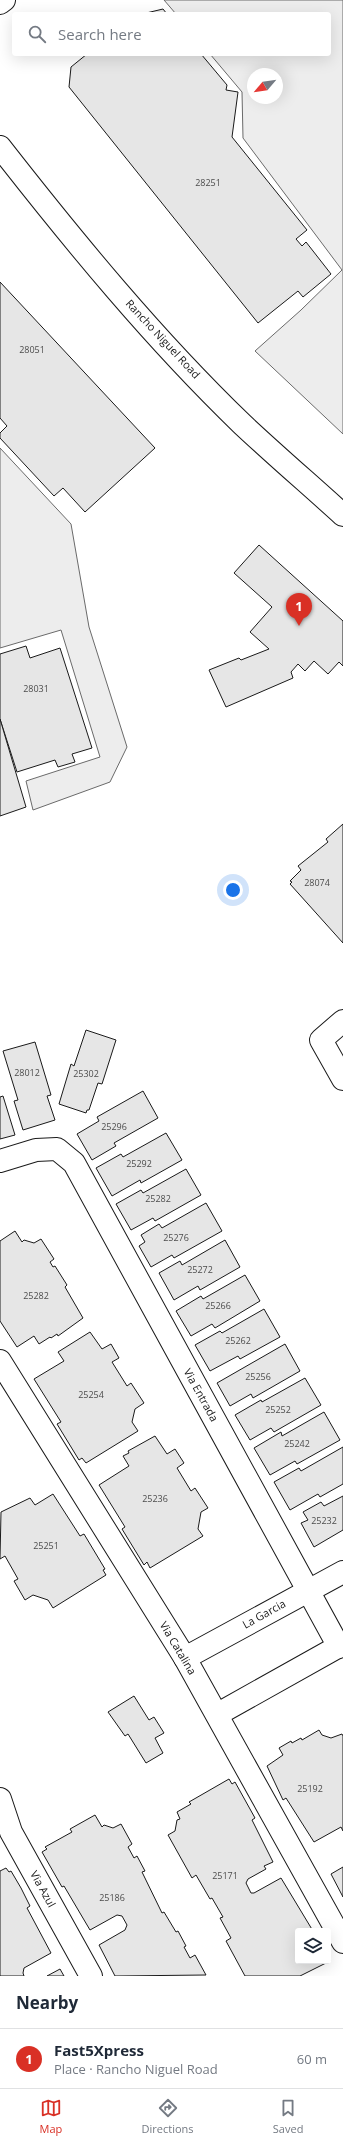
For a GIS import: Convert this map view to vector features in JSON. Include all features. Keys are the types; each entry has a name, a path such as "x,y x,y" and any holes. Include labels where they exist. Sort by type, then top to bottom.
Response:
{"street":[{"path":"0,3 4,0"},
{"name":"Rancho Niguel Road","path":"0,147 69,236 151,328 242,423 343,515"},
{"path":"343,1021 321,1040 343,1079"},
{"name":"Via Entrada","path":"0,1161 36,1150 57,1149 74,1163 308,1590 341,1645"},
{"name":"Via Catalina","path":"0,1361 185,1658 218,1714 343,1942"},
{"name":"La Garcia","path":"185,1658 343,1572"},
{"path":"218,1714 341,1645"},
{"name":"Via Azul","path":"0,1799 6,1834 91,1976"}],"shaded area":[{"path":"164,0 343,0 343,434 255,351 301,310 342,270 243,138 242,92 212,56 331,56 331,12 174,12"},
{"path":"0,448 71,524 89,627 127,747 110,782 33,810 26,781 100,757 61,630 0,648"}],"building":[{"path":"163,9 165,12 150,12"},
{"path":"85,56 203,56 227,85 226,90 238,92 232,137 307,230 296,239 302,246 306,242 331,274 303,297 298,291 258,323 69,87 71,67"},
{"path":"0,282 155,448 85,512 63,488 54,496 0,438 0,433 7,426 0,418"},
{"path":"259,545 343,621 343,666 339,662 328,674 314,661 305,671 298,664 291,672 293,678 226,707 209,670 239,658 241,660 269,649 250,632 272,607 234,573"},
{"path":"26,646 30,658 60,648 92,748 72,754 75,762 58,767 55,760 17,772 0,719 0,654"},
{"path":"0,719 26,807 0,816"},
{"path":"343,824 343,943 290,884 292,882 290,881 301,870 298,866 328,842 326,839"},
{"path":"86,1030 116,1040 102,1084 98,1083 89,1110 87,1110 86,1113 59,1104 71,1064 74,1066"},
{"path":"35,1042 51,1095 47,1096 55,1120 23,1130 14,1101 18,1100 3,1051"},
{"path":"143,1091 158,1118 114,1143 116,1146 92,1160 77,1134 99,1121 97,1117"},
{"path":"3,1096 15,1135 0,1139 0,1097"},
{"path":"166,1133 182,1160 141,1183 140,1180 112,1196 96,1168 121,1154 123,1157"},
{"path":"186,1169 201,1195 155,1221 153,1218 131,1230 116,1204 141,1190 143,1193"},
{"path":"206,1203 222,1231 174,1258 172,1255 151,1267 139,1246 145,1242 141,1235 159,1224 162,1228"},
{"path":"15,1231 22,1242 24,1240 34,1243 41,1239 54,1259 50,1262 53,1267 55,1266 67,1285 65,1287 83,1318 58,1336 57,1334 39,1344 34,1336 17,1347 0,1321 0,1241"},
{"path":"225,1240 240,1267 200,1290 198,1286 174,1300 159,1273 180,1261 182,1265"},
{"path":"245,1275 260,1301 215,1328 212,1324 191,1336 176,1311 201,1296 203,1299"},
{"path":"264,1309 280,1337 240,1359 238,1356 210,1371 195,1345 220,1331 222,1333"},
{"path":"90,1332 102,1349 111,1344 119,1358 112,1362 127,1386 131,1383 144,1403 135,1409 132,1422 138,1431 86,1463 82,1458 79,1460 57,1424 61,1422 34,1379 64,1361 58,1352"},
{"path":"285,1344 300,1371 253,1398 251,1394 230,1406 217,1383"},
{"path":"305,1378 321,1405 274,1432 271,1428 250,1440 235,1415"},
{"path":"324,1412 340,1440 297,1464 295,1461 270,1475 254,1448 281,1432 282,1436"},
{"path":"155,1436 167,1454 175,1449 184,1463 177,1468 191,1491 195,1488 208,1508 201,1512 198,1529 203,1536 150,1568 147,1562 144,1565 122,1529 125,1527 99,1485 129,1466 123,1456 129,1453 128,1451"},
{"path":"343,1447 343,1484 320,1497 318,1494 290,1510 274,1482 299,1468 301,1471"},
{"path":"53,1494 80,1536 84,1534 105,1569 103,1570 106,1575 53,1608 48,1600 33,1595 25,1600 14,1581 18,1579 5,1556 0,1559 1,1512 30,1498 35,1505"},
{"path":"343,1496 343,1530 314,1547 301,1523 308,1520 303,1512 321,1502 324,1506"},
{"path":"134,1696 149,1720 154,1717 164,1733 155,1738 163,1753 146,1763 128,1734 125,1736 108,1712"},
{"path":"319,1730 322,1735 331,1738 342,1734 343,1736 343,1831 341,1827 314,1842 286,1798 283,1800 267,1766 283,1755 279,1748 291,1741 292,1743 301,1738 302,1740"},
{"path":"229,1779 232,1784 235,1782 255,1818 252,1820 273,1862 264,1866 266,1869 248,1879 246,1883 251,1893 254,1893 281,1878 311,1928 295,1928 295,1964 324,1964 300,1976 245,1976 226,1941 231,1938 220,1918 223,1917 212,1898 210,1899 196,1875 192,1878 168,1835 175,1831 177,1820 180,1819 177,1812 191,1804 189,1802"},
{"path":"95,1815 102,1827 104,1825 113,1828 121,1824 132,1844 128,1847 134,1858 137,1856 145,1871 142,1872 162,1913 164,1912 176,1932 178,1931 186,1946 184,1947 190,1958 195,1955 206,1975 115,1976 99,1945 125,1930 127,1925 122,1916 117,1915 90,1930 64,1886 62,1887 42,1852 47,1849 45,1847 72,1832 70,1829"},
{"path":"343,1867 343,1897 331,1874"},
{"path":"6,1868 9,1872 11,1871 21,1888 30,1906 27,1908 51,1953 24,1968 24,1976 0,1976 0,1871"},
{"path":"60,1969 64,1976 47,1976"}],"place":[{"name":"Fast5Xpress","path":"299,626"}]}
